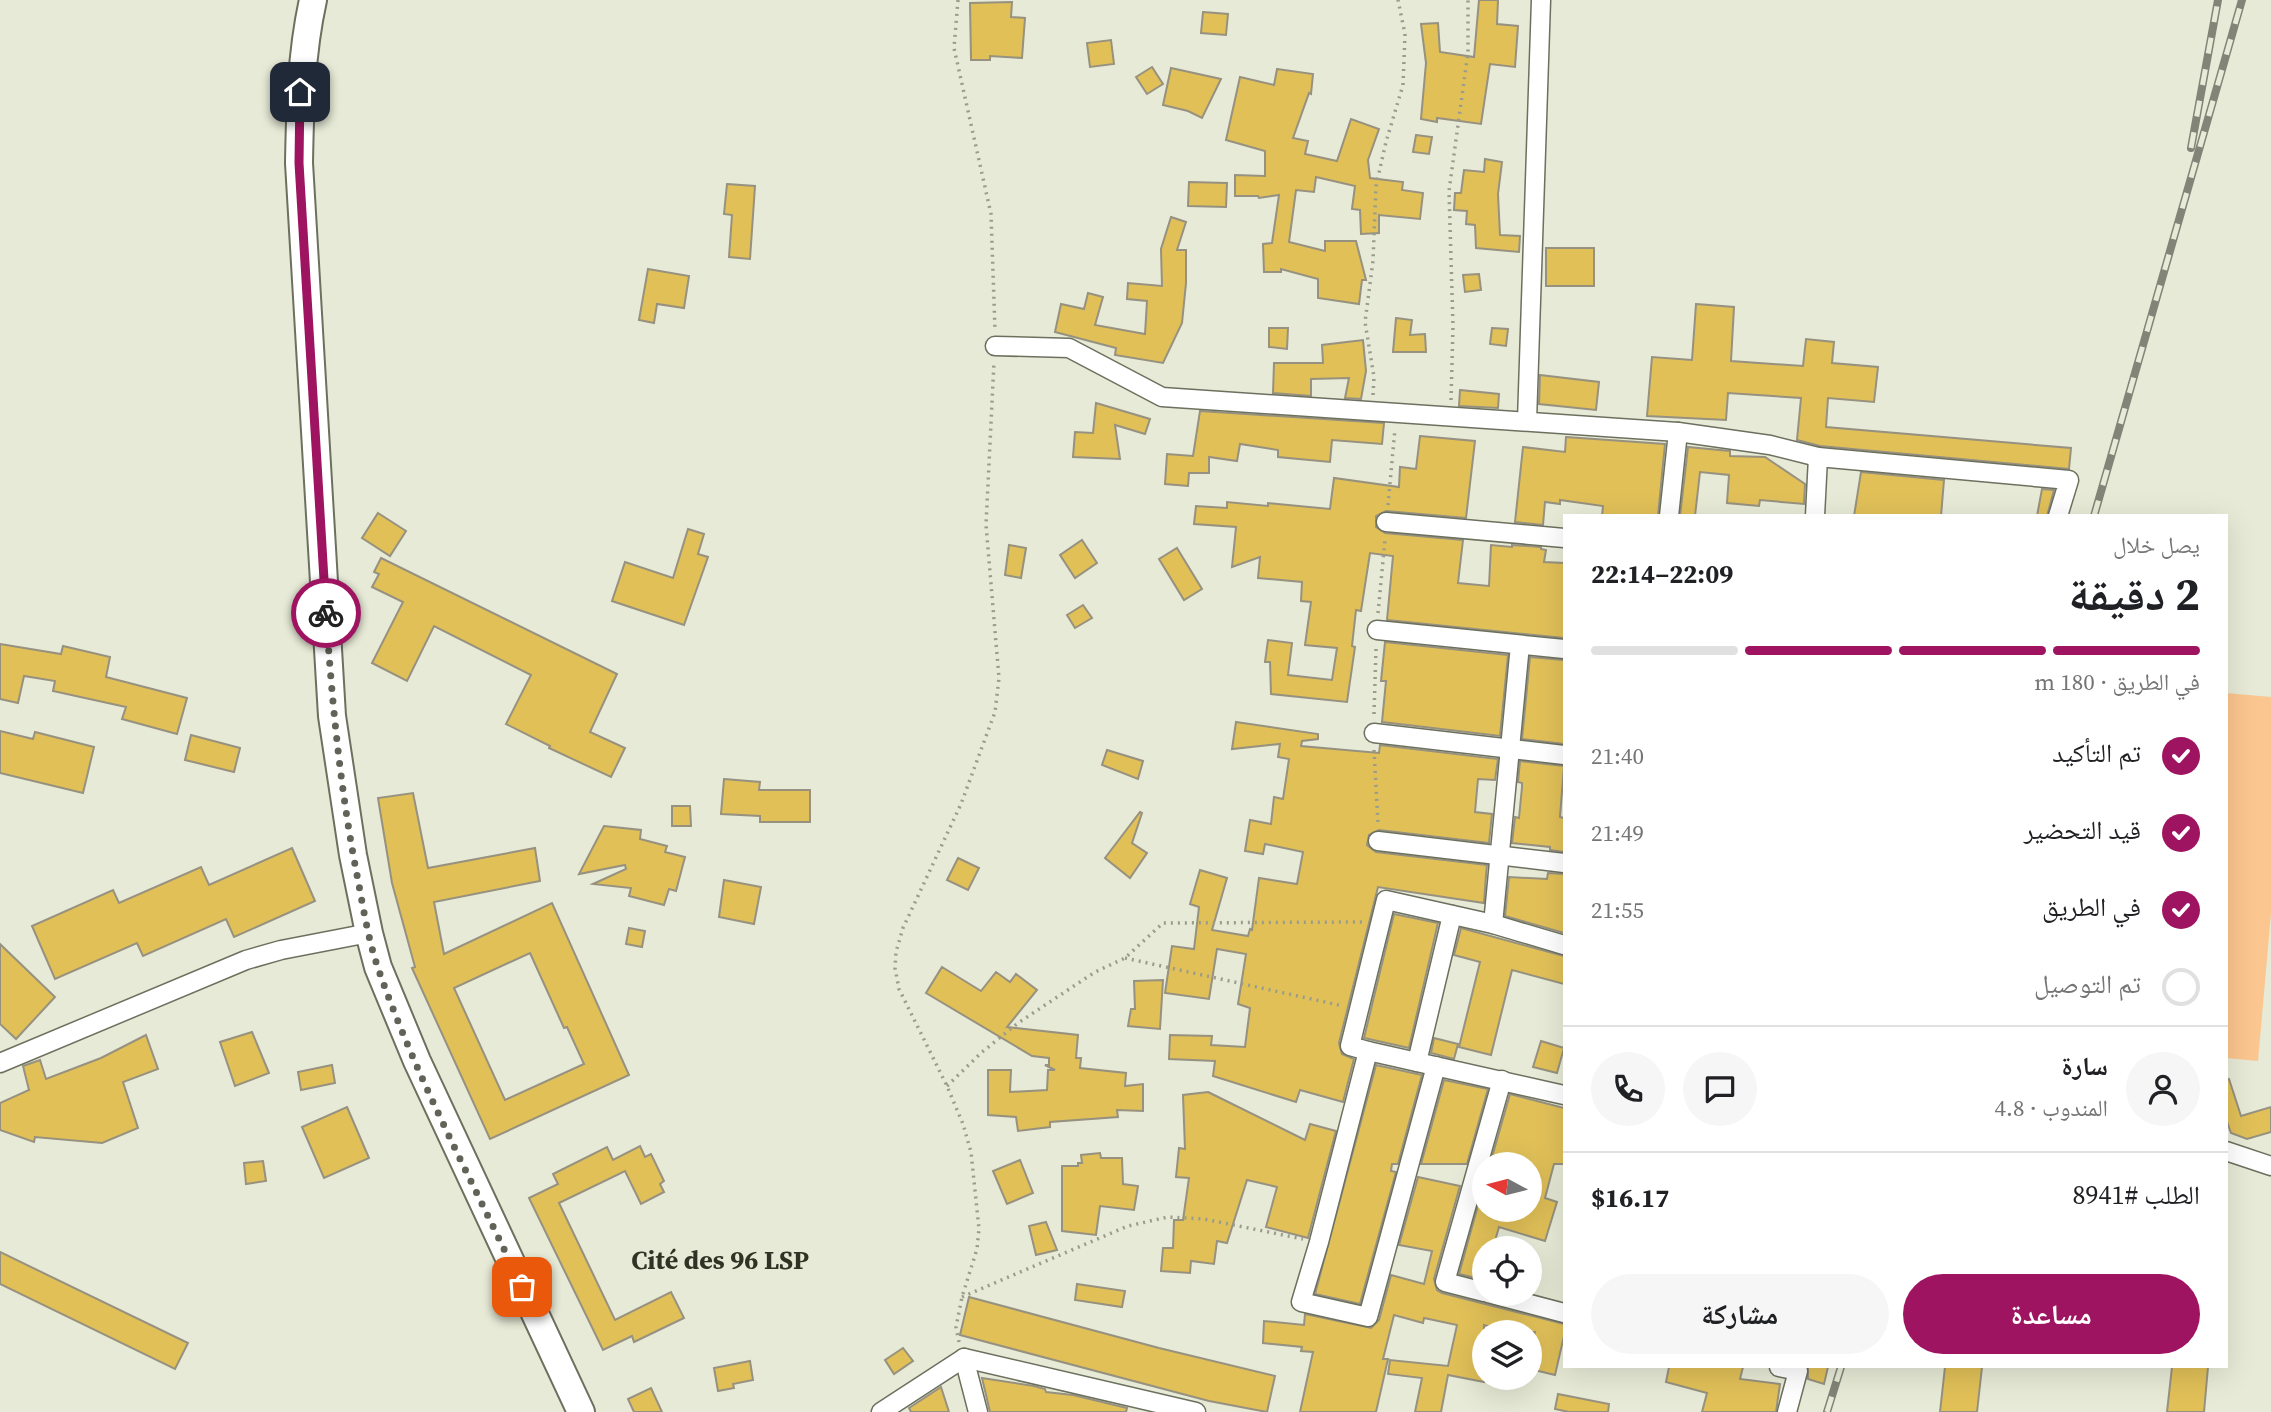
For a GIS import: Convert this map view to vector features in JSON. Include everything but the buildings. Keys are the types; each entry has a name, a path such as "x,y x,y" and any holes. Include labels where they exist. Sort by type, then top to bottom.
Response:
{"main road":[{"path":"313,0 307,26 300,92 299,163 332,716 353,855 378,967 422,1073 581,1412"}],"street":[{"path":"1527,421 1541,0"},
{"path":"995,346 1069,348 1162,397 1678,432 1770,445 1818,457 2069,480 2060,514"},
{"path":"1669,514 1678,432"},
{"path":"1815,514 1818,457"},
{"path":"1387,522 1563,538"},
{"path":"1377,630 1563,649"},
{"path":"1493,925 1520,645"},
{"path":"1374,733 1563,755"},
{"path":"1378,841 1563,863"},
{"path":"1563,945 1386,900 1350,1046 1563,1095"},
{"path":"1417,1062 1452,915"},
{"path":"0,1063 246,960 281,950 369,933"},
{"path":"1368,1051 1301,1302 1368,1317 1436,1066"},
{"path":"1472,1289 1445,1282 1502,1080"},
{"path":"2228,1152 2271,1166"},
{"path":"1537,1306 1563,1313"},
{"path":"964,1358 978,1412"},
{"path":"881,1412 964,1358 1196,1412"},
{"path":"1784,1368 1798,1371 1787,1412"},
{"path":"1113,1392 1119,1412"}],"path":[{"path":"958,0 954,48 991,214 995,346 986,525 999,678 995,712 961,804 902,928 895,968 904,1001 947,1086 971,1152 979,1230 977,1249 956,1327 964,1358"},
{"path":"1371,411 1374,377 1365,322 1373,261 1376,186 1403,85 1405,34 1398,0"},
{"path":"1451,416 1453,326 1448,191 1468,52 1468,0"},
{"path":"947,1086 981,1053 1018,1023 1095,972 1125,958 1163,923 1379,922"},
{"path":"1125,958 1359,1009"},
{"path":"962,1297 1128,1226 1168,1217 1204,1219 1319,1242"}],"shaded area":[{"path":"2228,693 2271,697 2271,913 2258,1061 2228,1058"}],"railway":[{"path":"2191,148 2218,0"},
{"path":"2095,514 2242,0"},
{"path":"1827,1412 1841,1368"}],"way so far":[{"path":"326,613 332,716 353,855 378,967 444,1122 522,1287"}],"district":[{"name":"Cité des 96 LSP","path":"720,1260"}],"route":[{"path":"300,92 299,163 326,613"}]}
